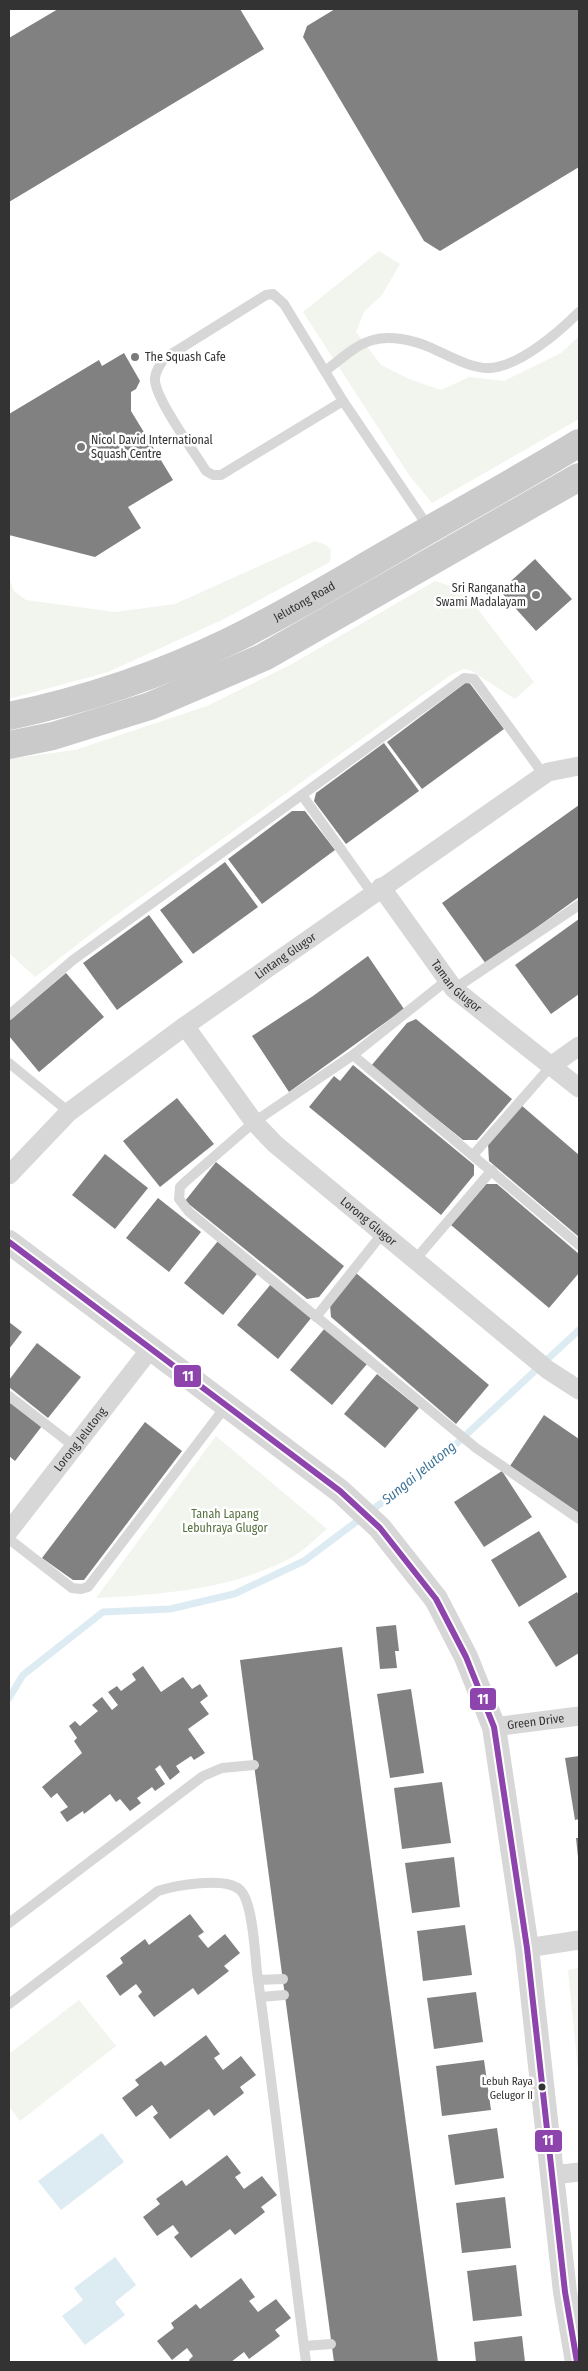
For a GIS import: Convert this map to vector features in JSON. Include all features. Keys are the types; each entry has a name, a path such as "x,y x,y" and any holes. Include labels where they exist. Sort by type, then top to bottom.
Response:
{"main road":[{"name":"Jelutong Road","path":"9,716 50,708 98,694 154,673 230,640 323,591 579,443"},
{"path":"9,745 54,736 150,706 264,657 579,477"}],"street":[{"name":"Lintang Glugor","path":"9,1175 69,1112 184,1026 544,774 558,769 579,766"},
{"name":"Taman Glugor","path":"376,890 450,985 579,1088"},
{"name":"Lorong Glugor","path":"184,1026 254,1122 292,1160 548,1370 579,1390"},
{"path":"551,1066 579,1046"},
{"path":"9,1242 227,1404 340,1491 380,1528 436,1599 466,1656 494,1728 527,1948 553,2176 572,2291 577,2362"},
{"name":"Lorong Jelutong","path":"11,1522 75,1446 150,1348"},
{"name":"Green Drive","path":"494,1728 579,1716"},
{"path":"527,1948 579,1940"},
{"path":"553,2176 579,2172"}],"lane":[{"path":"344,401 221,475 213,475 206,471 174,420 158,393 155,379 158,367 165,358 266,294 273,294 284,304 344,401 430,529"},
{"path":"325,371 372,340 391,339 416,342 480,366 496,366 529,353 579,312"},
{"path":"9,1015 73,960 464,678 474,679 544,774"},
{"path":"302,795 376,890"},
{"path":"579,905 450,985 353,1055 254,1122 180,1187 179,1199 189,1212 450,1428 579,1519"},
{"path":"353,1055 474,1154 579,1245"},
{"path":"9,1063 69,1112"},
{"path":"474,1154 551,1066"},
{"path":"414,1261 492,1170"},
{"path":"316,1317 382,1234"},
{"path":"9,1396 75,1446"},
{"path":"9,1539 72,1588 81,1589 88,1587 227,1404"},
{"path":"9,1923 203,1776 222,1768 254,1765"},
{"path":"9,2004 158,1891 172,1887 224,1883 240,1889 247,1901 261,1997 306,2362"},
{"path":"258,1980 283,1979"},
{"path":"261,1997 284,1995"},
{"path":"304,2346 331,2344"}],"green space":[{"path":"379,251 400,264 382,295 364,312 356,332 381,365 409,379 441,390 469,377 504,381 561,353 579,336 579,419 432,503 409,475 303,312"},
{"path":"315,541 326,545 331,550 330,562 222,620 108,672 9,699 9,578 14,591 26,600 115,612 175,604"},
{"path":"435,581 463,590 534,682 515,699 470,670 464,669 452,674 108,921 35,977 9,953 9,759 75,750 207,706 292,664"},
{"name":"Tanah Lapang Lebuhraya Glugor","path":"216,1436 327,1529 294,1556 247,1576 222,1583 172,1592 96,1598"},
{"path":"579,1968 579,2081 568,1970"},
{"path":"79,2000 116,2046 20,2121 9,2106 9,2054"}],"shaded area":[{"path":"102,2133 124,2162 61,2210 38,2181"},
{"path":"115,2257 136,2285 115,2302 125,2315 85,2345 62,2316 83,2300 74,2288"}],"building":[{"path":"58,9 240,9 264,49 9,202 9,38"},
{"path":"335,9 579,9 579,167 440,251 424,241 303,37 307,26"},
{"name":"Nicol David International Squash Centre","path":"124,353 140,381 136,389 131,392 131,411 173,480 128,507 141,528 95,557 9,535 9,414 99,360 102,366"},
{"name":"Sri Ranganatha Swami Madalayam","path":"535,559 572,599 536,631 500,591"},
{"path":"468,681 504,729 422,789 387,742"},
{"path":"384,743 419,791 346,844 314,801 316,793"},
{"path":"579,805 579,897 486,964 442,903"},
{"path":"292,811 305,811 335,850 262,904 228,859"},
{"path":"225,862 258,907 193,954 160,910"},
{"path":"149,915 183,962 117,1010 83,963"},
{"path":"579,919 579,994 551,1014 515,965"},
{"path":"368,956 404,1009 289,1092 252,1036 313,996"},
{"path":"66,973 104,1017 39,1072 9,1036 9,1021"},
{"path":"416,1019 512,1099 477,1140 463,1140 371,1066 407,1023"},
{"path":"353,1065 474,1165 474,1175 441,1215 309,1107 334,1076 340,1081"},
{"path":"177,1098 214,1144 160,1187 123,1141"},
{"path":"521,1105 579,1155 579,1237 489,1161 488,1144"},
{"path":"105,1154 148,1188 115,1229 72,1195"},
{"path":"216,1162 344,1266 319,1297 307,1299 185,1201"},
{"path":"486,1184 497,1184 579,1254 579,1273 549,1308 451,1225"},
{"path":"158,1198 201,1232 169,1272 126,1238"},
{"path":"218,1241 257,1274 223,1315 184,1283"},
{"path":"356,1273 489,1385 456,1424 331,1317 330,1305"},
{"path":"271,1284 312,1317 278,1359 237,1325"},
{"path":"9,1322 22,1332 9,1349"},
{"path":"325,1328 367,1364 332,1405 290,1370"},
{"path":"37,1343 81,1377 48,1418 9,1387 9,1380"},
{"path":"377,1374 419,1408 385,1448 344,1414"},
{"path":"9,1400 42,1426 15,1461 9,1456"},
{"path":"544,1415 579,1439 579,1513 510,1466"},
{"path":"145,1422 182,1451 84,1580 73,1580 42,1558"},
{"path":"502,1471 532,1517 484,1547 454,1502"},
{"path":"539,1531 567,1577 519,1607 491,1560"},
{"path":"577,1592 579,1596 579,1653 556,1667 528,1622"},
{"path":"396,1625 399,1651 395,1651 397,1668 380,1669 376,1627"},
{"path":"342,1647 438,2362 334,2362 240,1660"},
{"path":"143,1666 161,1692 183,1677 192,1689 200,1684 208,1696 200,1702 209,1714 188,1729 205,1753 194,1760 191,1756 176,1766 180,1772 170,1780 160,1765 155,1769 165,1784 155,1791 152,1787 137,1798 141,1803 130,1811 120,1799 116,1802 110,1794 84,1814 83,1811 67,1822 60,1812 68,1807 57,1793 51,1798 42,1787 82,1753 74,1741 77,1738 69,1726 75,1721 80,1726 98,1711 92,1705 102,1697 112,1710 118,1705 108,1692 117,1686 121,1691 136,1680 132,1674"},
{"path":"411,1689 424,1773 390,1778 377,1694"},
{"path":"579,1756 579,1819 575,1820 565,1758"},
{"path":"442,1782 451,1843 402,1849 394,1788"},
{"path":"576,1838 579,1838 578,1857"},
{"path":"454,1857 460,1907 412,1913 405,1863"},
{"path":"190,1914 204,1932 198,1936 208,1948 225,1934 240,1953 224,1966 229,1971 198,1995 193,1988 154,2017 138,1996 142,1992 136,1984 120,1996 106,1976 123,1963 120,1958 145,1939 149,1945"},
{"path":"465,1925 472,1975 423,1981 417,1931"},
{"path":"476,1992 483,2042 434,2049 427,1998"},
{"path":"206,2035 220,2054 214,2058 223,2070 241,2056 256,2075 240,2087 244,2093 214,2116 209,2109 170,2139 153,2117 158,2113 152,2105 136,2117 122,2098 139,2085 135,2080 161,2061 165,2066"},
{"path":"484,2060 491,2110 442,2116 436,2066"},
{"path":"497,2128 504,2178 455,2185 448,2135"},
{"path":"227,2155 241,2173 235,2177 244,2189 262,2176 277,2195 261,2207 265,2212 235,2235 230,2229 191,2258 174,2237 179,2233 173,2225 157,2236 143,2217 160,2204 156,2199 182,2180 186,2186"},
{"path":"505,2197 511,2248 462,2253 456,2203"},
{"path":"516,2265 522,2316 473,2321 467,2271"},
{"path":"241,2278 255,2297 249,2301 258,2312 276,2299 291,2318 275,2330 280,2336 249,2359 244,2352 231,2362 190,2362 189,2360 193,2356 187,2348 172,2360 157,2341 174,2328 171,2323 196,2304 200,2309"},
{"path":"522,2336 525,2362 476,2362 474,2342"}],"waterway":[{"name":"Sungai Jelutong","path":"9,1698 23,1675 103,1612 170,1609 234,1594 304,1561 440,1459 579,1330"}],"transit line":[{"name":"11","path":"9,1242 340,1491 380,1528 436,1599 466,1657 494,1727 527,1948 565,2292 577,2362"}],"place":[{"name":"The Squash Cafe","path":"135,357"},
{"name":"Nicol David International Squash Centre","path":"81,447"},
{"name":"Sri Ranganatha Swami Madalayam","path":"536,595"},
{"name":"Lebuh Raya Gelugor II","path":"542,2087"}]}
